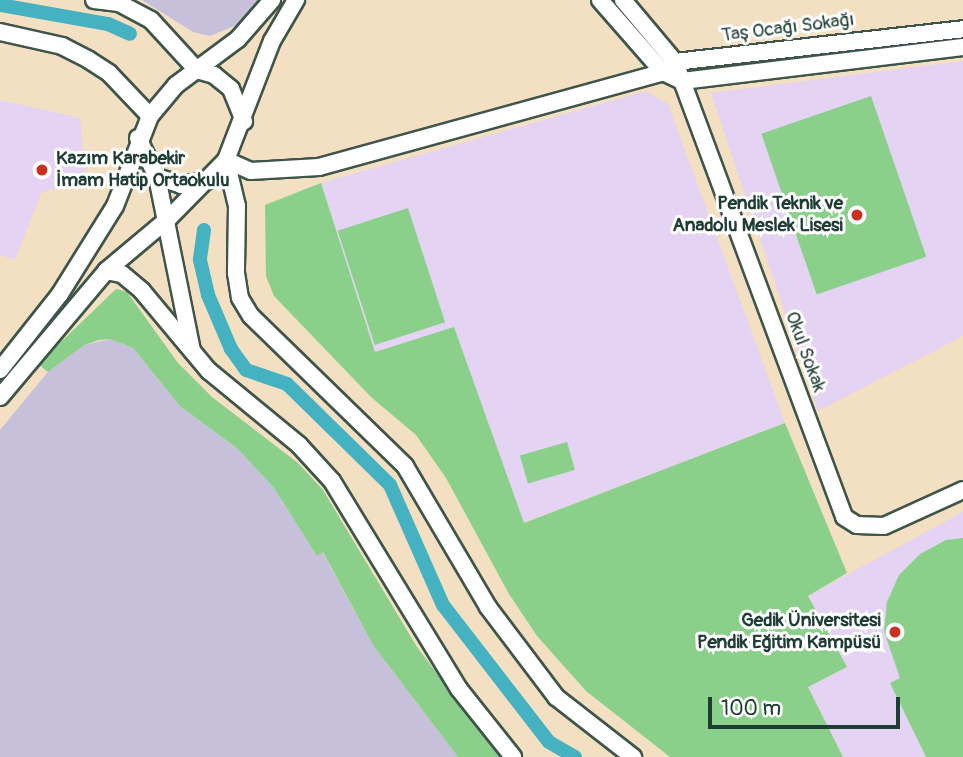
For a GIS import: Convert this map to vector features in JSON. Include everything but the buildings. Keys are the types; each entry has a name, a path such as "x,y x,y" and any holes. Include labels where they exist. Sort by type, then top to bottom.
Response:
{"street":[{"path":"93,0 119,4 151,20 197,70 214,75 231,89 244,121"},
{"path":"0,370 60,294 115,206 138,138 150,116 170,91 238,39 272,0"},
{"path":"0,397 106,271 168,219 226,160 244,121 272,41 296,0"},
{"path":"600,0 637,31 682,81 963,47"},
{"path":"623,0 637,31"},
{"name":"Taş Ocağı Sokağı","path":"226,160 251,171 319,167 669,67 963,29"},
{"path":"0,32 62,46 89,60 109,73 150,116"},
{"path":"828,45 831,62"},
{"name":"Okul Sokak","path":"682,81 844,517 857,525 884,526 963,490"},
{"path":"138,138 158,177 192,352"},
{"path":"226,160 237,206 236,273 240,298 251,316 405,466 488,607 556,696 633,757"},
{"path":"158,177 181,185 207,181"},
{"path":"106,271 122,274 142,291 192,352 226,387 299,444 332,481 459,689 513,757"}],"shaded area":[{"path":"142,0 261,0 239,24 210,36 193,32"},
{"name":"Pendik Teknik ve Anadolu Meslek Lisesi","path":"963,61 963,336 818,411 711,93"},
{"path":"646,91 668,104 785,423 523,523 454,328 375,352 321,183"},
{"name":"Kazım Karabekir İmam Hatip Ortaokulu","path":"0,100 80,118 86,184 66,184 41,193 15,260 0,255"},
{"path":"110,339 133,348 180,406 238,449 274,488 317,556 322,551 373,645 458,757 0,757 0,430 48,372 84,345"},
{"name":"Gedik Üniversitesi Pendik Eğitim Kampüsü","path":"963,512 963,757 843,757 808,687 847,667 808,596"}],"green space":[{"path":"871,96 926,257 817,295 761,134"},
{"path":"321,183 375,352 454,327 524,523 785,423 847,573 808,596 847,667 808,687 843,757 670,757 586,691 537,636 509,594 446,478 416,435 371,397 274,296 266,276 265,205"},
{"path":"408,208 445,322 375,345 338,231"},
{"path":"116,289 127,292 178,363 212,397 298,463 323,490 417,647 500,757 458,757 373,645 323,552 317,556 274,488 238,449 180,406 133,348 110,339 99,340 84,345 48,372 38,364"},
{"path":"567,442 575,470 528,483 520,456"},
{"path":"963,538 963,757 926,757 890,683 900,678 884,631 887,602 899,575 920,554 946,540"}],"waterway":[{"path":"0,5 108,24 130,34"},
{"path":"204,230 200,260 208,295 231,349 246,370 287,384 390,485 443,605 549,742 575,757"}],"place":[{"name":"Kazım Karabekir İmam Hatip Ortaokulu","path":"42,170"},
{"name":"Pendik Teknik ve Anadolu Meslek Lisesi","path":"857,215"},
{"name":"Gedik Üniversitesi Pendik Eğitim Kampüsü","path":"895,632"}]}
